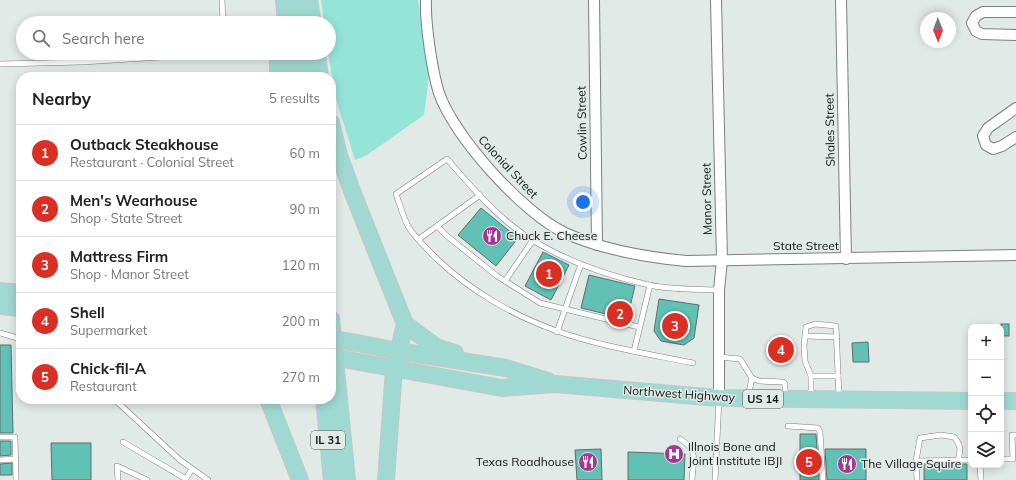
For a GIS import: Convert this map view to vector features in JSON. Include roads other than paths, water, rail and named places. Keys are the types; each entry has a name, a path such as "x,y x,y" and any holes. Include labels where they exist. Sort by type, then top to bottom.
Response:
{"main road":[{"path":"277,0 277,16"},
{"path":"284,0 285,16"},
{"path":"298,0 300,16"},
{"path":"310,0 312,16"},
{"path":"278,60 278,72"},
{"path":"290,60 291,72"},
{"path":"306,60 307,72"},
{"path":"318,60 319,72"},
{"path":"336,143 354,196 405,324 403,339 398,351 394,369 386,480"},
{"path":"0,291 16,293"},
{"path":"0,306 16,308"},
{"path":"405,324 436,347 506,368"},
{"name":"Northwest Highway","path":"336,340 506,368 555,384"},
{"name":"Northwest Highway","path":"336,358 502,388 555,384 719,398 968,401"},
{"name":"IL 31","path":"336,369 347,480"},
{"path":"1004,401 1016,401"},
{"path":"270,404 300,480"},
{"name":"IL 31","path":"324,404 332,480"}],"street":[{"name":"Cowlin Street","path":"594,0 597,245"},
{"name":"Manor Street","path":"716,0 722,260 719,290 719,398"},
{"name":"Shales Street","path":"841,0 846,259"},
{"name":"Colonial Street","path":"426,1 431,59 439,94 457,128 472,149 516,197 536,214 564,232 597,245"},
{"path":"1016,12 983,12 976,16 972,23 976,31 982,34 1016,36"},
{"path":"1016,108 988,128 983,136 986,145 993,149 1002,146 1016,137"},
{"name":"State Street","path":"597,245 654,258 686,260 846,259 1016,255"}],"lane":[{"path":"222,0 223,16"},
{"path":"0,64 105,60"},
{"path":"693,363 634,351 557,332 523,317 482,294 451,272 419,239 408,226 396,194 447,159 480,195 516,228 543,247 601,272 650,285 719,290"},
{"path":"419,239 480,195"},
{"path":"438,226 447,236 505,281 540,303 639,327"},
{"path":"505,281 533,240"},
{"path":"557,332 581,264"},
{"path":"634,351 650,285"},
{"path":"811,400 811,376 805,361 805,336 806,327 815,324 836,326 839,400"},
{"path":"0,333 16,338"},
{"path":"805,336 837,337"},
{"path":"719,357 740,359 752,378 759,381 783,382 785,384 785,399"},
{"path":"811,376 838,376"},
{"path":"748,399 752,378"},
{"path":"716,480 719,398"},
{"path":"119,404 148,432 192,469 208,480"},
{"path":"788,426 818,428 820,432 823,480"},
{"path":"917,480 916,461 920,438 941,435 954,437 959,443 961,449 958,460"},
{"path":"1004,460 1013,460 1012,435 1016,435"},
{"path":"0,437 15,437 16,480"},
{"path":"680,439 689,444 694,452 692,480"},
{"path":"123,442 186,479 192,469"},
{"path":"0,460 16,460"},
{"path":"916,461 968,460"},
{"path":"118,480 117,466 147,480"},
{"path":"980,468 981,480"}],"place":[{"name":"Chuck E. Cheese","path":"492,236"},
{"name":"Outback Steakhouse","path":"549,274"},
{"name":"Men's Wearhouse","path":"620,314"},
{"name":"Mattress Firm","path":"675,326"},
{"name":"Shell","path":"781,350"},
{"name":"Illnois Bone and Joint Institute IBJI","path":"674,454"},
{"name":"Texas Roadhouse","path":"588,462"},
{"name":"Chick-fil-A","path":"809,462"},
{"name":"The Village Squire","path":"847,464"}]}
